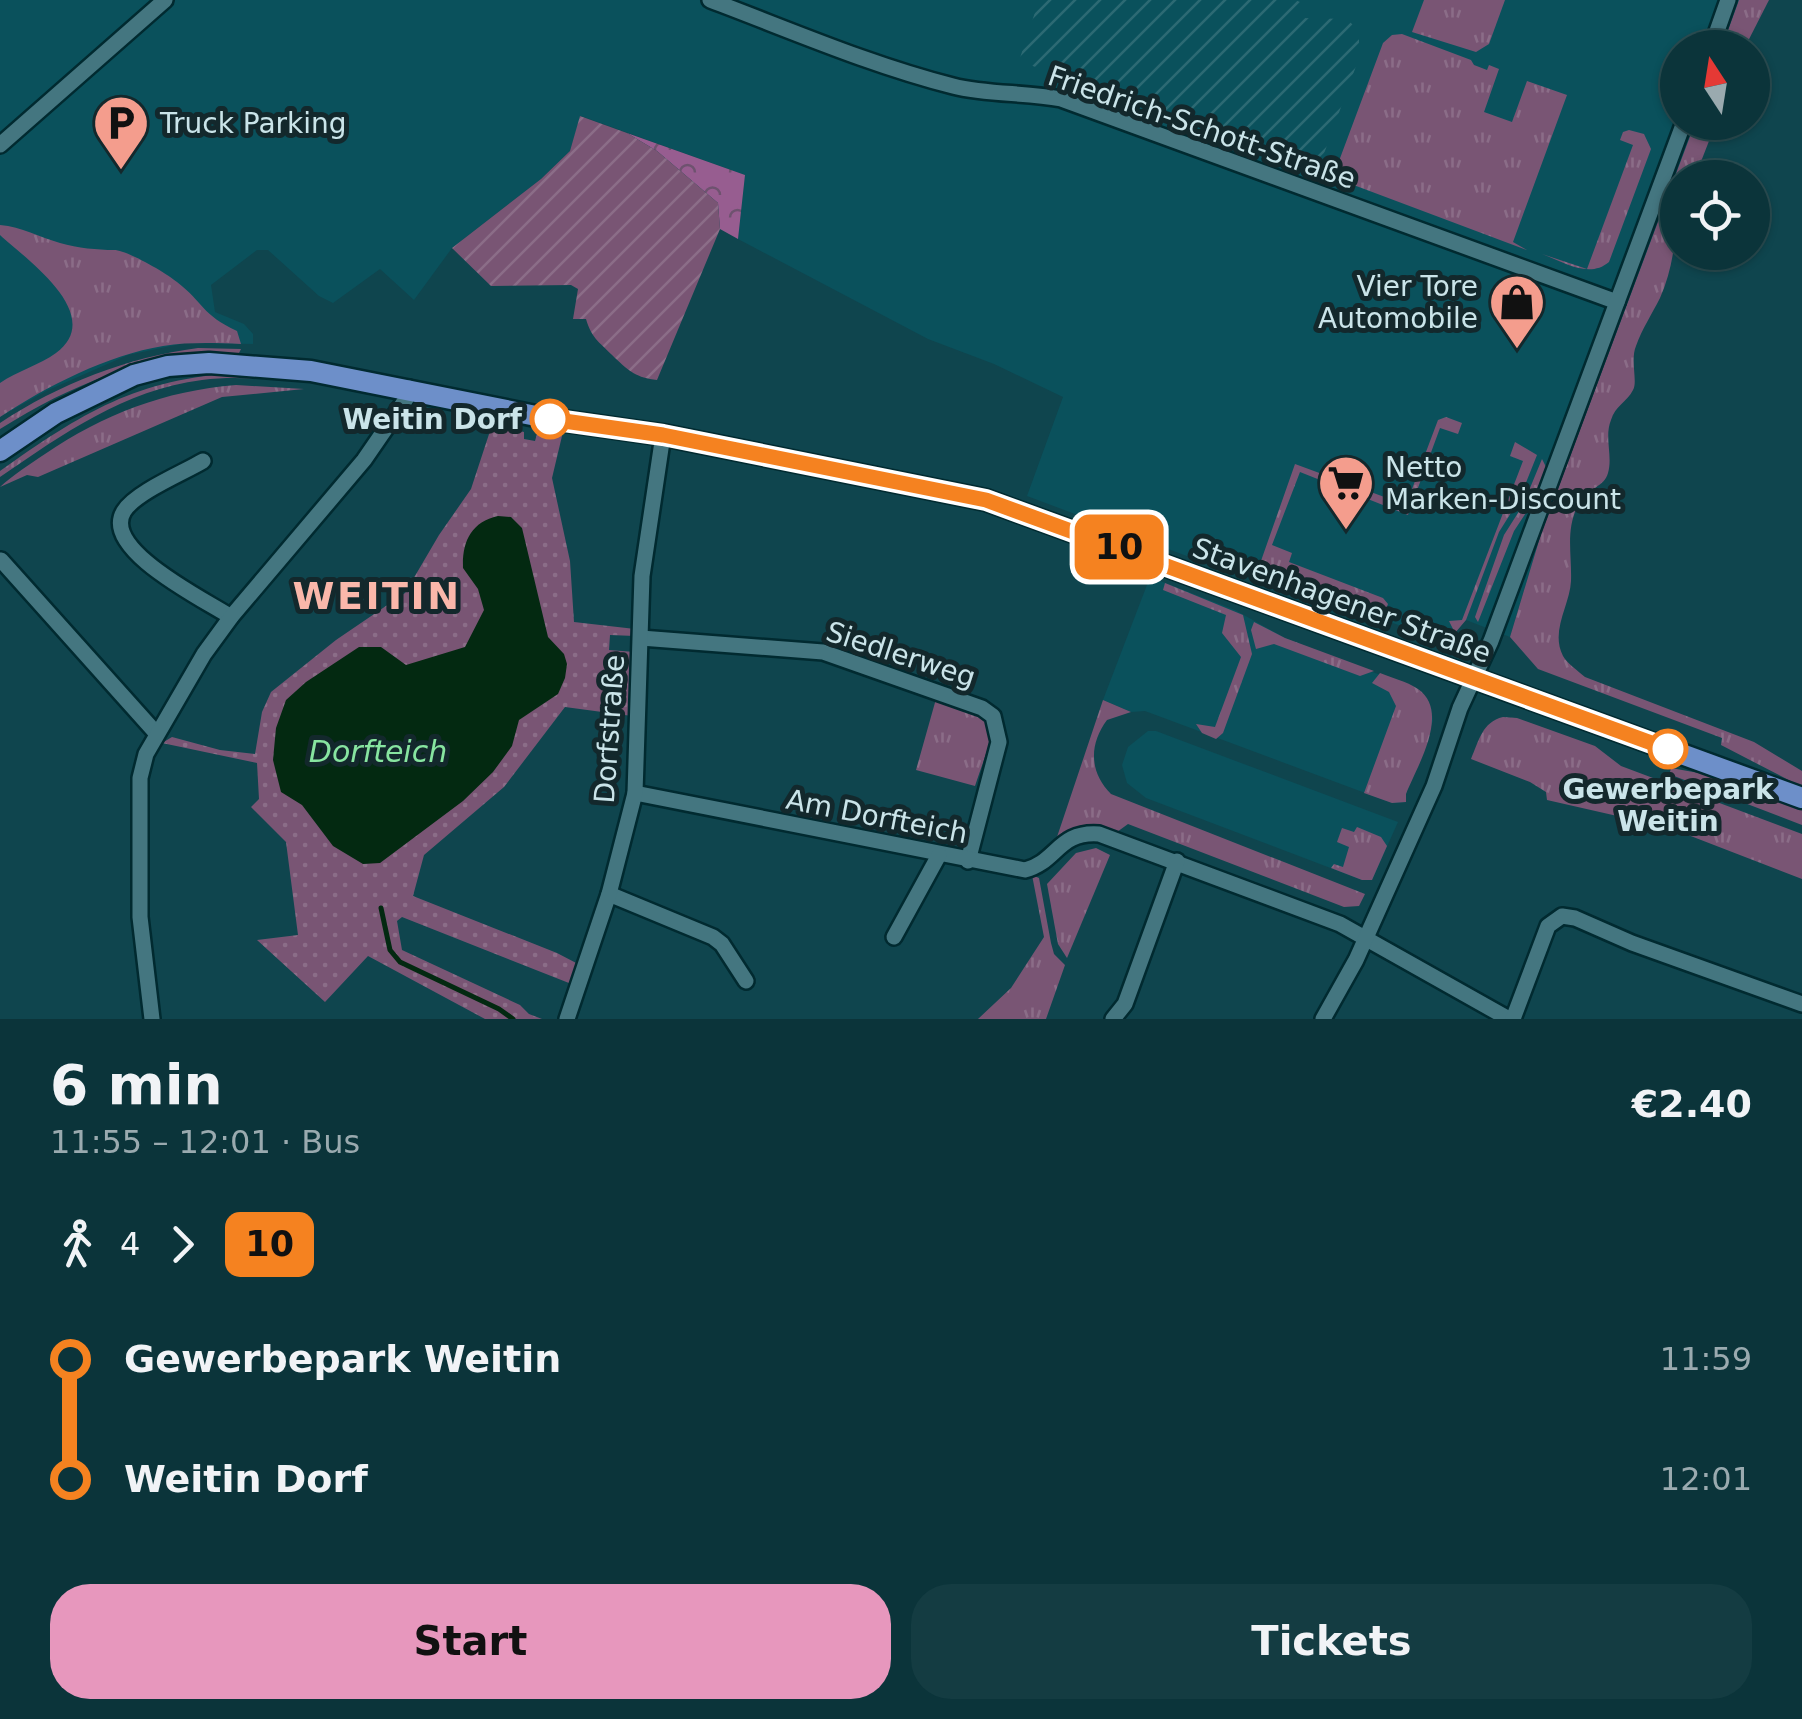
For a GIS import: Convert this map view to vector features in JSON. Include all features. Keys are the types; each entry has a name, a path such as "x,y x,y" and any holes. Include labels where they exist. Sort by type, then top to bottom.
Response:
{"main road":[{"name":"Stavenhagener Straße","path":"0,451 56,413 134,375 168,366 242,364 311,371 550,419 663,435 986,500 1802,798"}],"street":[{"path":"0,145 165,0"},
{"name":"Friedrich-Schott-Straße","path":"710,0 958,88 1027,92 1061,100 1617,302"},
{"path":"1717,30 1728,0"},
{"path":"1323,1019 1366,937 1434,786 1460,708 1490,641 1677,140"},
{"path":"152,1019 140,917 140,778 146,754 204,654 364,460 406,399 409,388"},
{"name":"Dorfstraße","path":"567,1019 610,894 634,793 642,576 663,435"},
{"path":"203,461 134,501 121,520 121,533 138,556 231,617"},
{"path":"1,560 156,733"},
{"name":"Siedlerweg","path":"641,638 823,652 982,708 993,716 999,742 968,861"},
{"name":"Am Dorfteich","path":"634,793 968,861 1032,868 1070,837 1100,834 1177,860"},
{"path":"894,937 939,855"},
{"path":"1113,1019 1124,1004 1177,860 1366,937 1505,1018 1548,926 1562,916 1802,1004"},
{"path":"610,894 713,938 722,944 746,980"}],"shaded area":[{"path":"0,0 1739,0 1728,30 1660,30 1660,140 1689,140 1681,160 1660,160 1660,216 1541,534 1510,637 1466,620 1455,633 1436,638 1286,586 1224,570 1027,496 1063,397 994,364 928,339 738,239 745,175 581,116 570,151 541,179 452,248 414,300 380,269 333,303 319,296 268,250 257,250 211,285 215,312 244,324 253,334 253,344 185,343 128,355 46,391 0,417"},
{"path":"1039,0 1295,0 1300,2 1301,18 1347,19 1359,31 1359,58 1318,170 1019,61"},
{"path":"1150,577 1235,610 1285,638 1419,690 1431,707 1433,721 1406,802 1392,803 1145,711 1131,712 1103,700"},
{"path":"1148,731 1398,822 1372,880 1362,880 1146,798 1127,783 1122,765 1128,747"}],"green space":[{"path":"1424,0 1505,0 1489,44 1476,52 1412,32"},
{"path":"1739,0 1769,0 1754,30 1728,30"},
{"path":"1402,34 1487,70 1489,65 1499,69 1484,112 1512,122 1527,81 1567,95 1513,242 1527,250 1335,178 1383,43 1392,35"},
{"path":"580,116 627,133 657,151 718,203 720,229 657,380 629,370 598,341 586,319 573,319 578,289 571,285 491,286 452,248 541,179 570,151"},
{"path":"1629,130 1644,134 1651,149 1609,262 1587,269 1633,145 1620,140 1623,132"},
{"path":"627,133 745,175 738,239 720,229 718,203 657,151"},
{"path":"1689,140 1709,140 1702,160 1681,160"},
{"path":"1660,216 1660,270 1670,270 1636,346 1633,390 1611,420 1608,473 1582,499 1573,519 1571,581 1560,628 1560,647 1565,659 1585,677 1754,742 1802,771 1802,787 1721,745 1722,738 1538,669 1510,637 1541,534"},
{"path":"0,225 67,245 120,251 137,258 172,278 209,314 237,331 241,344 202,343 142,350 58,383 0,417 0,383 56,353 69,338 72,322 68,305 57,289 0,235"},
{"path":"198,348 241,349 239,353 175,358 114,373 56,397 0,429 0,423 23,409 95,374 146,358"},
{"path":"240,373 319,383 231,378 202,380 146,393 95,416 0,477 0,471 30,450 112,402 171,382"},
{"path":"236,385 304,389 222,397 38,477 27,475 0,487 67,440 112,416 159,399"},
{"path":"1446,417 1462,423 1458,434 1440,428 1408,515 1300,472 1272,545 1292,553 1289,562 1383,598 1388,604 1384,614 1389,621 1255,578 1295,464 1406,505 1438,420"},
{"path":"492,425 524,432 524,439 535,441 537,434 562,436 552,478 570,561 574,622 635,629 635,636 610,635 609,650 635,652 632,716 565,707 504,787 424,855 413,896 580,965 574,985 402,917 397,921 402,950 542,1019 485,1019 368,956 325,1002 257,940 298,935 286,842 251,807 259,799 257,763 162,743 172,737 220,750 255,754 262,712 271,692 336,640 405,593 471,489"},
{"path":"1515,442 1537,455 1519,500 1499,532 1466,620 1455,633 1449,621 1462,620 1523,461 1510,456"},
{"path":"1542,459 1546,467 1531,505 1514,531 1478,622 1475,617 1504,535 1523,505"},
{"path":"1165,583 1243,615 1252,654 1223,733 1216,739 1202,733 1196,724 1215,727 1241,657 1222,633 1226,615 1163,590"},
{"path":"1254,622 1285,638 1374,671 1360,676 1274,644 1256,649 1251,630"},
{"path":"1380,673 1418,689 1432,711 1428,740 1406,802 1392,803 1364,793 1396,706 1389,692 1372,683"},
{"path":"936,699 974,713 990,727 988,748 975,786 916,770"},
{"path":"1103,700 1131,712 1107,720 1097,739 1095,767 1111,794 1365,894 1359,906 1344,907 1128,824 1117,832 1080,826 1057,837"},
{"path":"1503,717 1517,718 1595,746 1621,766 1802,834 1802,879 1670,828 1547,800 1546,792 1530,782 1471,759 1486,728"},
{"path":"1671,768 1710,775 1802,809 1802,825 1674,776"},
{"path":"1357,827 1381,837 1387,846 1372,880 1331,868 1334,864 1343,867 1349,847 1337,842 1342,828 1354,832"},
{"path":"1096,848 1110,855 1067,958 1058,944 1047,884 1076,853"},
{"path":"1032,875 1039,878 1054,954 1065,965 1046,1019 978,1019 1011,988 1044,937"}],"water":[{"name":"Dorfteich","path":"498,516 511,517 522,528 548,637 564,654 567,664 565,678 558,694 519,720 512,746 493,772 463,801 380,863 363,864 333,846 302,805 281,792 273,760 276,728 286,700 359,647 381,647 406,665 465,647 484,610 478,589 463,568 464,550 475,528"}],"waterway":[{"path":"381,908 390,950 400,962 513,1019"}],"bus line":[{"name":"10","path":"550,419 663,435 986,500 1668,749"}],"place":[{"name":"Truck Parking","path":"121,172"},
{"name":"Vier Tore Automobile","path":"1517,351"},
{"name":"Weitin Dorf","path":"550,419"},
{"name":"Netto Marken-Discount","path":"1346,532"},
{"name":"Gewerbepark Weitin","path":"1668,749"}],"district":[{"name":"WEITIN","path":"377,596"}]}
